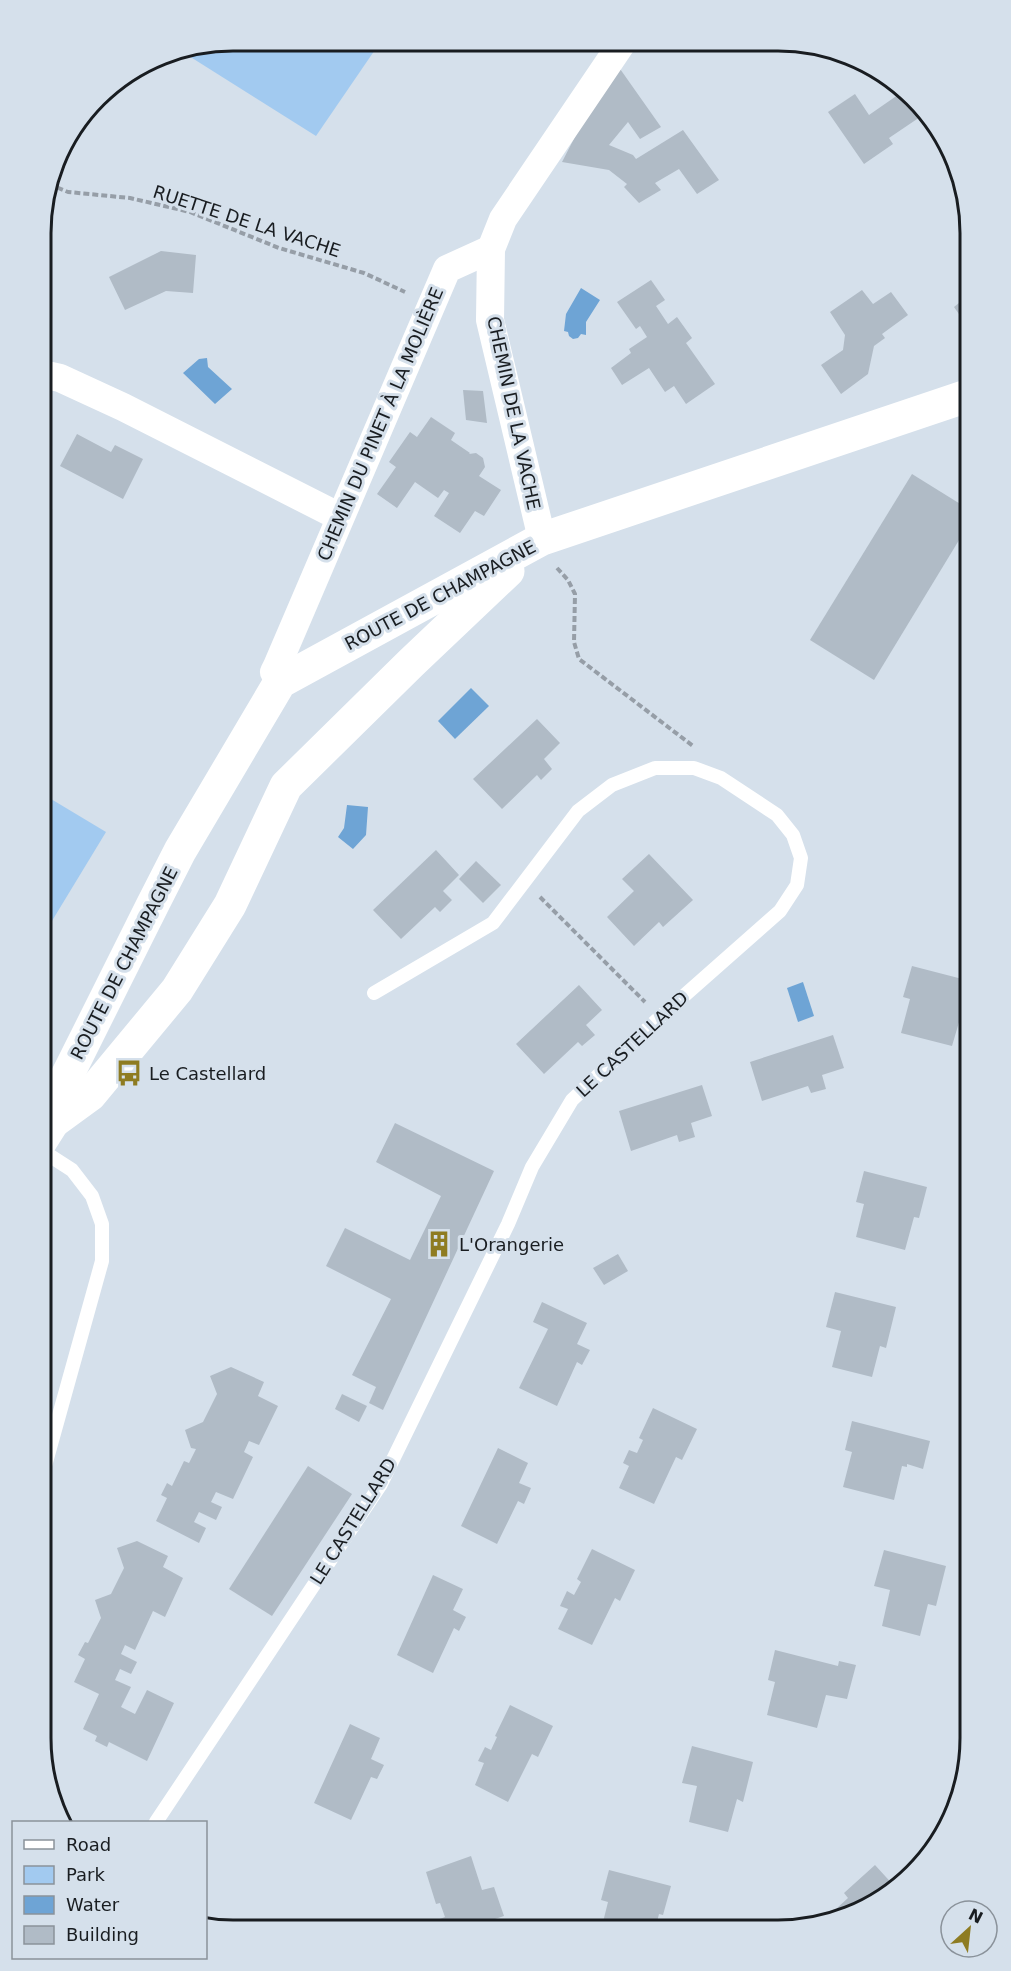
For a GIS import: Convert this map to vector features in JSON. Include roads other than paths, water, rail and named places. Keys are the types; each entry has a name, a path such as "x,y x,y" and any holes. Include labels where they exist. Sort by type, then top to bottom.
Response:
{"street":[{"path":"491,249 503,219 617,51"},
{"name":"CHEMIN DU PINET À LA MOLIÈRE","path":"280,682 274,672 447,269 491,249"},
{"name":"CHEMIN DE LA VACHE","path":"491,249 490,320 547,552"},
{"path":"51,376 123,407 340,518"},
{"name":"ROUTE DE CHAMPAGNE","path":"51,1121 65,1080 180,851 280,682 312,663 547,552 960,398"},
{"name":"ROUTE DE CHAMPAGNE","path":"51,1132 90,1095 177,990 230,905 286,786 411,663 547,552"}],"lane":[{"name":"LE CASTELLARD","path":"157,1821 381,1484 508,1224 532,1167 572,1100 660,1017 780,911 797,885 801,858 793,835 777,815 721,778 694,768 655,768 612,785 578,811 493,923 374,993"},
{"path":"51,1145 92,1196 102,1224 102,1261 51,1444"}],"water":[{"path":"581,288 600,300 586,322 586,335 581,334 578,338 573,339 568,332 564,331 566,314"},
{"path":"207,358 208,367 232,389 215,404 183,373 199,359"},
{"path":"471,688 489,706 455,739 438,721"},
{"path":"347,805 368,807 366,835 353,849 338,837 344,828"},
{"path":"803,982 814,1016 798,1022 787,988"}],"place":[{"name":"Le Castellard","path":"129,1073"},
{"name":"L'Orangerie","path":"439,1244"}]}
